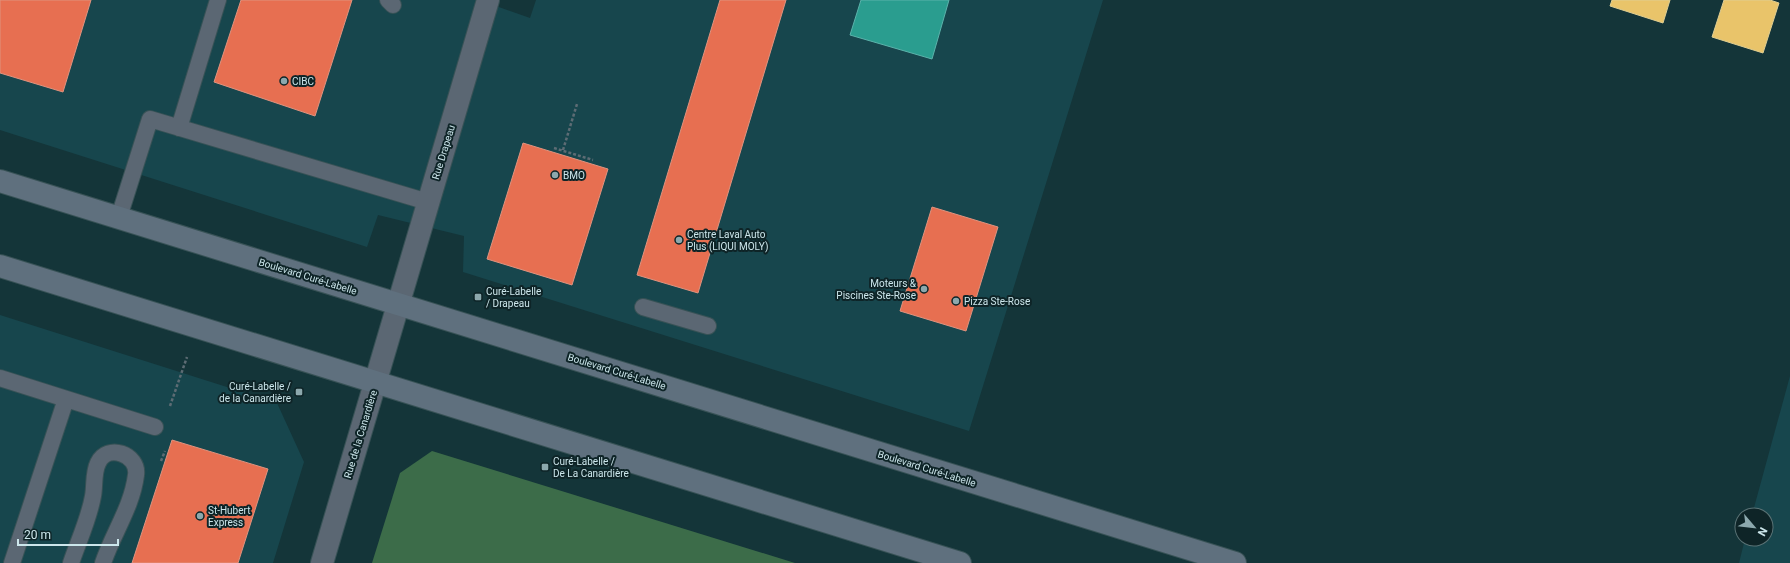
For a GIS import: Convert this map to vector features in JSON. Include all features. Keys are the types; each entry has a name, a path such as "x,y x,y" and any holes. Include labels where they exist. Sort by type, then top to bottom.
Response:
{"main road":[{"name":"Boulevard Curé-Labelle","path":"0,181 1234,563"},
{"path":"0,266 960,563"}],"street":[{"name":"Rue Drapeau","path":"398,304 488,0"},
{"name":"Rue de la Canardière","path":"322,563 398,304"}],"lane":[{"path":"179,128 218,0"},
{"path":"119,217 150,119 428,202"},
{"path":"644,306 708,326"},
{"path":"0,378 155,427"},
{"path":"12,563 66,399"},
{"path":"71,563 93,497 98,463 107,453 117,452 132,458 136,465 136,474 129,506 111,540 103,563"}],"path":[{"path":"563,150 577,104"},
{"path":"554,148 593,160"}],"shaded area":[{"path":"0,0 479,0 530,18 536,0 1103,0 969,431 463,272 464,236 378,215 367,247 0,130"},
{"path":"0,315 277,403 304,462 273,563 0,563"},
{"path":"1790,376 1790,563 1739,563 1743,547 1774,547 1774,507 1754,507"}],"green space":[{"path":"432,451 795,563 372,563 400,473"}],"building: Homes":[{"path":"1612,0 1670,0 1663,23 1610,6"},
{"path":"1724,0 1770,0 1779,3 1763,53 1712,37"}],"building: Shops":[{"path":"0,0 91,0 63,92 0,73"},
{"path":"241,0 352,0 315,116 214,82"},
{"path":"720,0 786,0 698,293 637,275"},
{"path":"523,143 608,169 572,285 487,259"},
{"path":"932,207 998,227 966,331 900,311"},
{"name":"St-Hubert Express","path":"172,440 268,469 238,563 132,563"}],"building: Schools":[{"path":"861,0 949,0 932,59 850,35"}],"place":[{"name":"CIBC","path":"284,81"},
{"name":"BMO","path":"555,175"},
{"name":"Centre Laval Auto Plus (LIQUI MOLY)","path":"679,240"},
{"name":"Moteurs & Piscines Ste-Rose","path":"924,289"},
{"name":"Curé-Labelle / Drapeau","path":"478,297"},
{"name":"Pizza Ste-Rose","path":"956,301"},
{"name":"Curé-Labelle / de la Canardière","path":"299,392"},
{"name":"Curé-Labelle / De La Canardière","path":"545,467"},
{"name":"St-Hubert Express","path":"200,516"}]}
